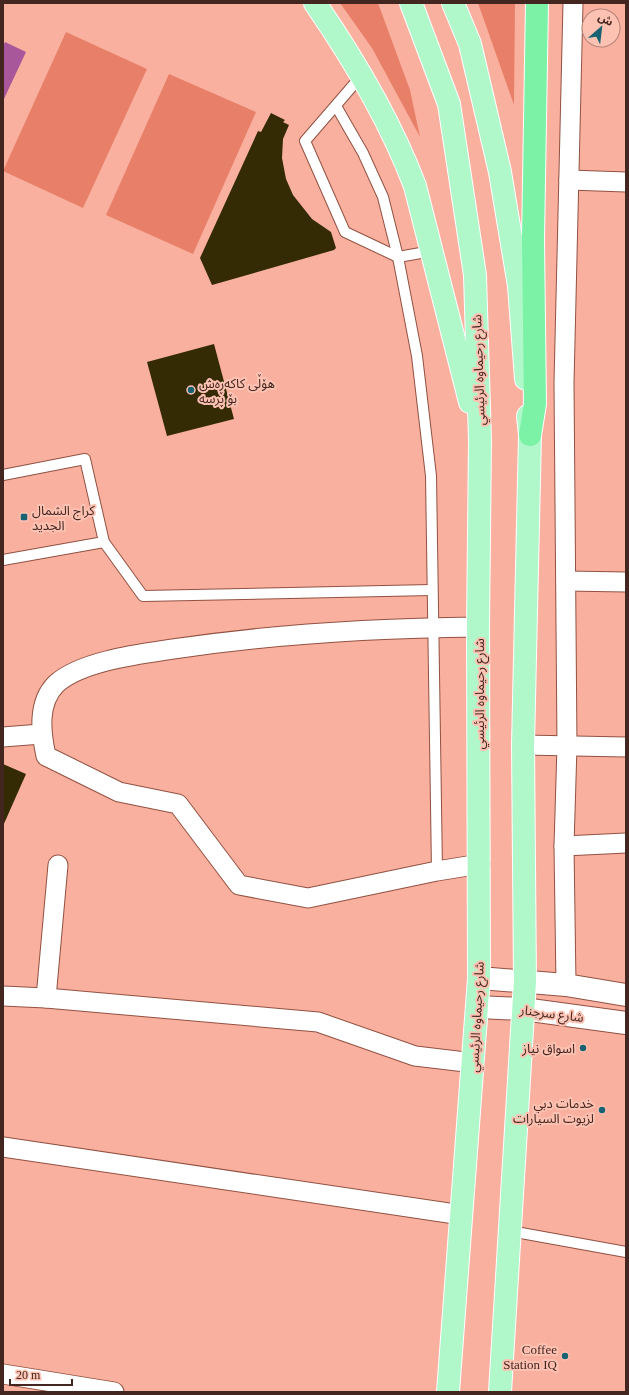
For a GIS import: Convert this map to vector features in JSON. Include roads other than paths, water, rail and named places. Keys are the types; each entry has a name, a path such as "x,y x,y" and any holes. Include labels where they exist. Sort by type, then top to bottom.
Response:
{"highway":[{"path":"530,435 535,404 534,239 537,3"}],"main road":[{"path":"315,3 362,75 403,153 415,186 480,440"},
{"name":"شارع رحيماوه الرئيسي","path":"410,3 449,104 475,275 480,440 478,627 480,864 479,978 474,1062 448,1392"},
{"path":"453,3 470,44 500,172 519,286 530,435 523,745 525,981 500,1392"}],"street":[{"path":"566,985 564,846 567,746 564,383 572,3"},
{"path":"568,180 626,182"},
{"path":"566,581 626,582"},
{"path":"478,627 332,632 226,641 125,657 73,672 55,685 44,706 41,734 46,756 119,792 178,804 239,885 308,898 437,871 480,864"},
{"path":"3,737 41,734"},
{"path":"523,745 626,747"},
{"path":"564,846 626,843"},
{"path":"46,998 58,865"},
{"path":"479,978 566,985 626,995"},
{"path":"3,996 46,998 318,1022 415,1056 474,1062"},
{"name":"شارع سرجنار","path":"478,1007 523,1009 626,1023"},
{"path":"3,1147 462,1215"},
{"path":"3,1374 114,1392"}],"lane":[{"path":"362,75 305,141 345,232 398,257 432,251"},
{"path":"336,106 363,153 382,197 398,257 417,356 429,451 432,515 432,628 437,871"},
{"path":"3,475 85,459 104,542 143,596 432,590"},
{"path":"3,560 104,542"},
{"path":"510,1231 626,1252"}],"place":[{"name":"هۆڵی کاکەڕەش بۆ پرسە","path":"191,390"},
{"name":"كراج الشمال الجديد","path":"24,517"},
{"name":"اسواق نياز","path":"583,1048"},
{"name":"خدمات دبي لزيوت السيارات","path":"602,1110"},
{"name":"Coffee Station IQ","path":"565,1356"}]}
